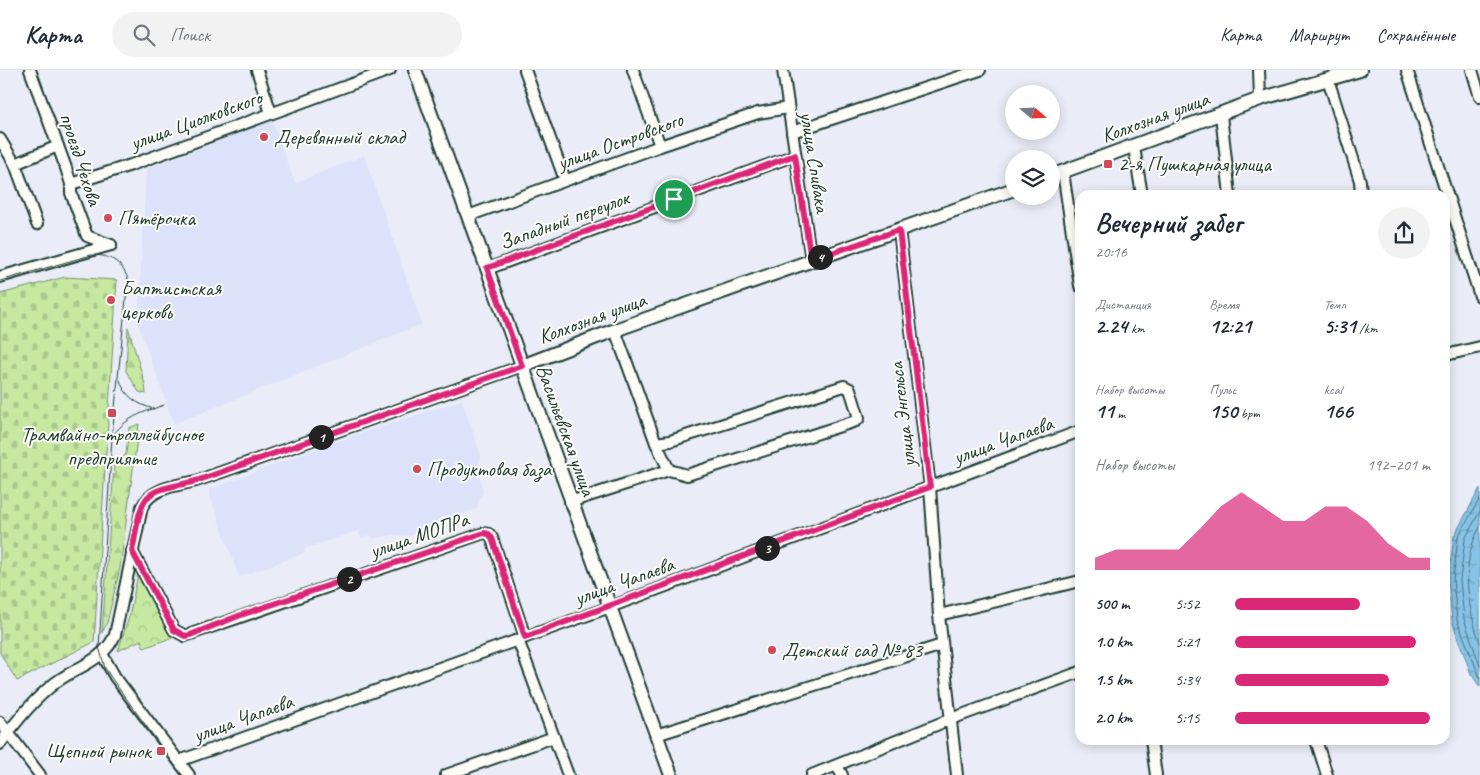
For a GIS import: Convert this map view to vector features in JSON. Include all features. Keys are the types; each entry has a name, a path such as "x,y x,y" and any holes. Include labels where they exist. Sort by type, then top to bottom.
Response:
{"main road":[{"name":"Васильевская улица","path":"415,70 570,502 671,775"},
{"name":"Колхозная улица","path":"1060,173 1260,99 1360,70"},
{"name":"Колхозная улица","path":"522,366 615,330 1005,193"}],"street":[{"name":"проезд Чехова","path":"0,277 111,246 87,236 71,193 71,184 58,146 30,70"},
{"path":"256,70 271,113"},
{"name":"улица Циолковского","path":"71,184 131,165 390,70"},
{"path":"525,70 565,180"},
{"path":"633,70 660,146"},
{"name":"улица Спивака","path":"783,70 811,260"},
{"path":"792,132 980,70"},
{"path":"1260,70 1260,99"},
{"path":"1407,70 1446,190"},
{"path":"1472,70 1480,97"},
{"path":"1328,79 1360,181 1361,190"},
{"name":"улица Островского","path":"468,216 660,146 758,113 788,108"},
{"path":"1220,115 1229,190"},
{"path":"0,139 15,164 37,224"},
{"path":"15,164 58,146"},
{"path":"1134,147 1141,190"},
{"name":"Западный переулок","path":"487,268 795,155"},
{"path":"1060,189 1075,262"},
{"path":"1450,203 1480,296"},
{"name":"улица Энгельса","path":"899,230 930,487 939,615 957,775"},
{"path":"615,330 656,443 669,470"},
{"path":"1450,353 1480,347"},
{"name":"Колхозная улица","path":"132,551 142,507 147,497 155,492 196,481 522,366"},
{"path":"570,502 669,470 687,475 856,421 859,414 850,388 844,386 670,441 656,443"},
{"name":"улица Чапаева","path":"179,761 610,607 1075,433"},
{"name":"улица МОПРа","path":"132,551 174,630 185,636 484,533 489,534 492,538 521,638"},
{"path":"0,744 39,696 56,682 102,654 115,635 132,551"},
{"path":"939,615 1075,582"},
{"path":"521,638 568,775"},
{"path":"656,735 942,644"},
{"path":"102,654 116,677 189,775"},
{"path":"812,775 839,770 951,719 1075,674"},
{"path":"0,722 9,731 40,775"},
{"path":"446,775 554,737"},
{"path":"1152,745 1156,775"},
{"path":"1318,745 1327,775"}],"shaded area":[{"path":"272,120 295,183 364,155 422,324 174,424 138,324 146,169"},
{"path":"462,400 481,456 478,471 483,490 477,508 409,536 392,535 372,539 370,535 361,538 358,531 304,549 305,553 239,577 208,490 334,442"}],"green space":[{"path":"65,277 117,280 94,642 17,681 0,653 0,294"},
{"path":"128,327 145,384 146,394 139,392 126,371"},
{"path":"139,424 120,568 107,623 102,633 114,466 126,454 129,428"},
{"path":"138,574 176,636 144,648 141,640 118,651 129,617"}],"water":[{"path":"1480,488 1480,687 1471,674 1452,621 1450,565 1454,536"}],"tram line":[{"path":"0,281 91,255 104,256 114,260 122,268 128,279 112,437 99,647 105,668 112,679 182,775"},
{"path":"120,380 128,395 142,405 154,409"},
{"path":"112,437 129,420 164,405"}],"place":[{"name":"Деревянный склад","path":"264,137"},
{"name":"2-я Пушкарная улица","path":"1108,164"},
{"name":"Пятёрочка","path":"108,218"},
{"name":"Баптистская церковь","path":"111,300"},
{"name":"Трамвайно-троллейбусное предприятие","path":"112,413"},
{"name":"Продуктовая база","path":"417,469"},
{"name":"Детский сад № 83","path":"772,650"},
{"name":"Щепной рынок","path":"161,751"}],"route":[{"path":"795,155 811,260 899,230 930,487 525,637 492,538 489,534 484,533 241,615 190,635 185,636 174,630 132,551 142,507 147,497 155,492 196,481 522,366 487,268 674,199 795,155"}]}
